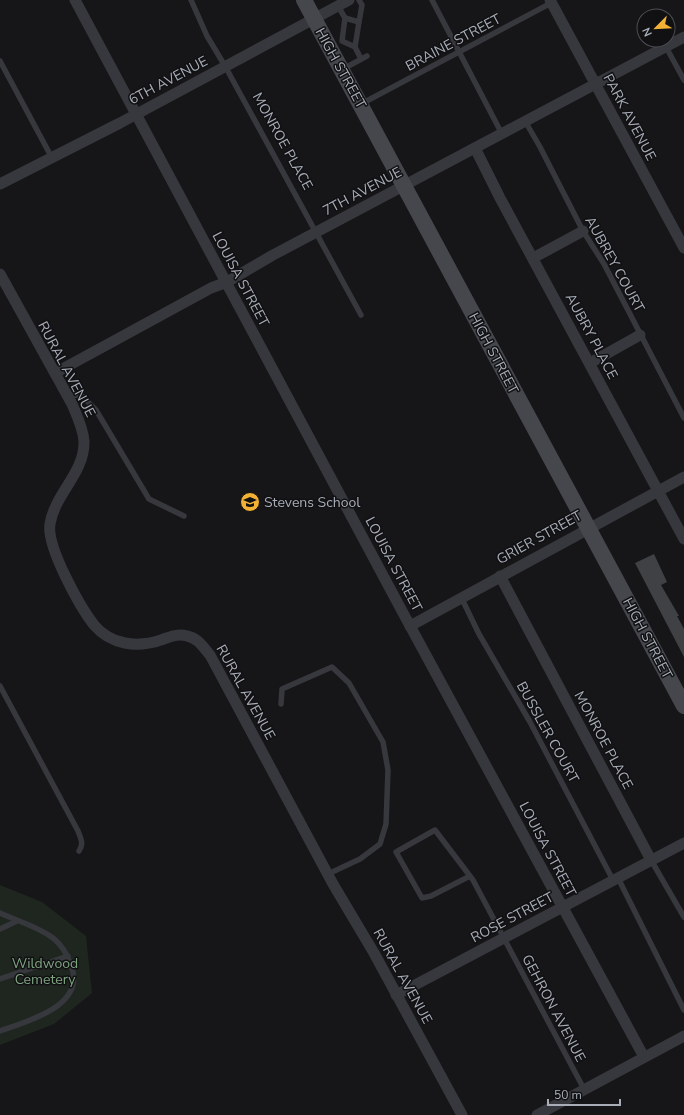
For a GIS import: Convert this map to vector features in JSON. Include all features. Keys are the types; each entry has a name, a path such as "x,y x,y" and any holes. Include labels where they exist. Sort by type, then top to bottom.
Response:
{"main road":[{"name":"HIGH STREET","path":"304,0 314,20 335,39 342,70 403,186 684,706"}],"street":[{"name":"LOUISA STREET","path":"75,0 410,626 644,1057"},
{"name":"6TH AVENUE","path":"0,184 314,20 349,0"},
{"name":"PARK AVENUE","path":"553,1 684,248"},
{"name":"7TH AVENUE","path":"55,373 211,288 227,282 403,186 664,48"},
{"name":"AUBRY PLACE","path":"475,148 684,538"},
{"path":"533,258 583,231"},
{"name":"RURAL AVENUE","path":"0,274 55,373 81,425 84,441 79,466 59,497 53,512 49,532 54,551 70,584 94,624 109,637 118,641 141,645 178,635 187,636 199,642 217,669 328,874 462,1115"},
{"path":"590,363 637,337"},
{"name":"GRIER STREET","path":"410,626 588,527 684,477"},
{"name":"MONROE PLACE","path":"500,576 651,860"},
{"name":"ROSE STREET","path":"396,995 684,844"},
{"path":"537,1115 684,1036"}],"lane":[{"name":"MONROE PLACE","path":"191,0 207,36 225,66 361,315"},
{"path":"359,0 362,5 355,47 361,59"},
{"path":"432,0 502,134"},
{"name":"BRAINE STREET","path":"361,105 553,1"},
{"path":"338,6 345,18 359,22"},
{"path":"345,18 335,39 355,47"},
{"path":"667,48 684,80"},
{"path":"342,70 367,56"},
{"path":"0,62 52,158"},
{"name":"AUBREY COURT","path":"525,121 583,231 604,264 637,337 684,418"},
{"path":"66,394 82,396 96,410 148,498 184,516"},
{"name":"BUSSLER COURT","path":"461,597 479,634 530,722 684,1010"},
{"path":"281,704 282,690 332,667 349,683 383,742 388,770 386,824 380,844 360,859 328,874"},
{"path":"0,686 82,839 82,847 79,851"},
{"name":"GEHRON AVENUE","path":"470,876 431,896 422,898 396,852 435,830 470,876 584,1089"},
{"name":"MONROE PLACE","path":"651,860 684,917"},
{"path":"0,913 36,928 53,938 68,956 73,969 73,983 70,994 60,1005 31,1020 0,1031"},
{"path":"0,929 17,921"},
{"path":"0,980 68,956"}],"green space":[{"name":"Wildwood Cemetery","path":"0,885 42,902 86,936 92,993 54,1024 0,1045"}],"building":[{"path":"654,554 667,582 661,585 679,616 677,616 684,629 684,657 635,563"}],"place":[{"name":"Stevens School","path":"250,502"}]}
